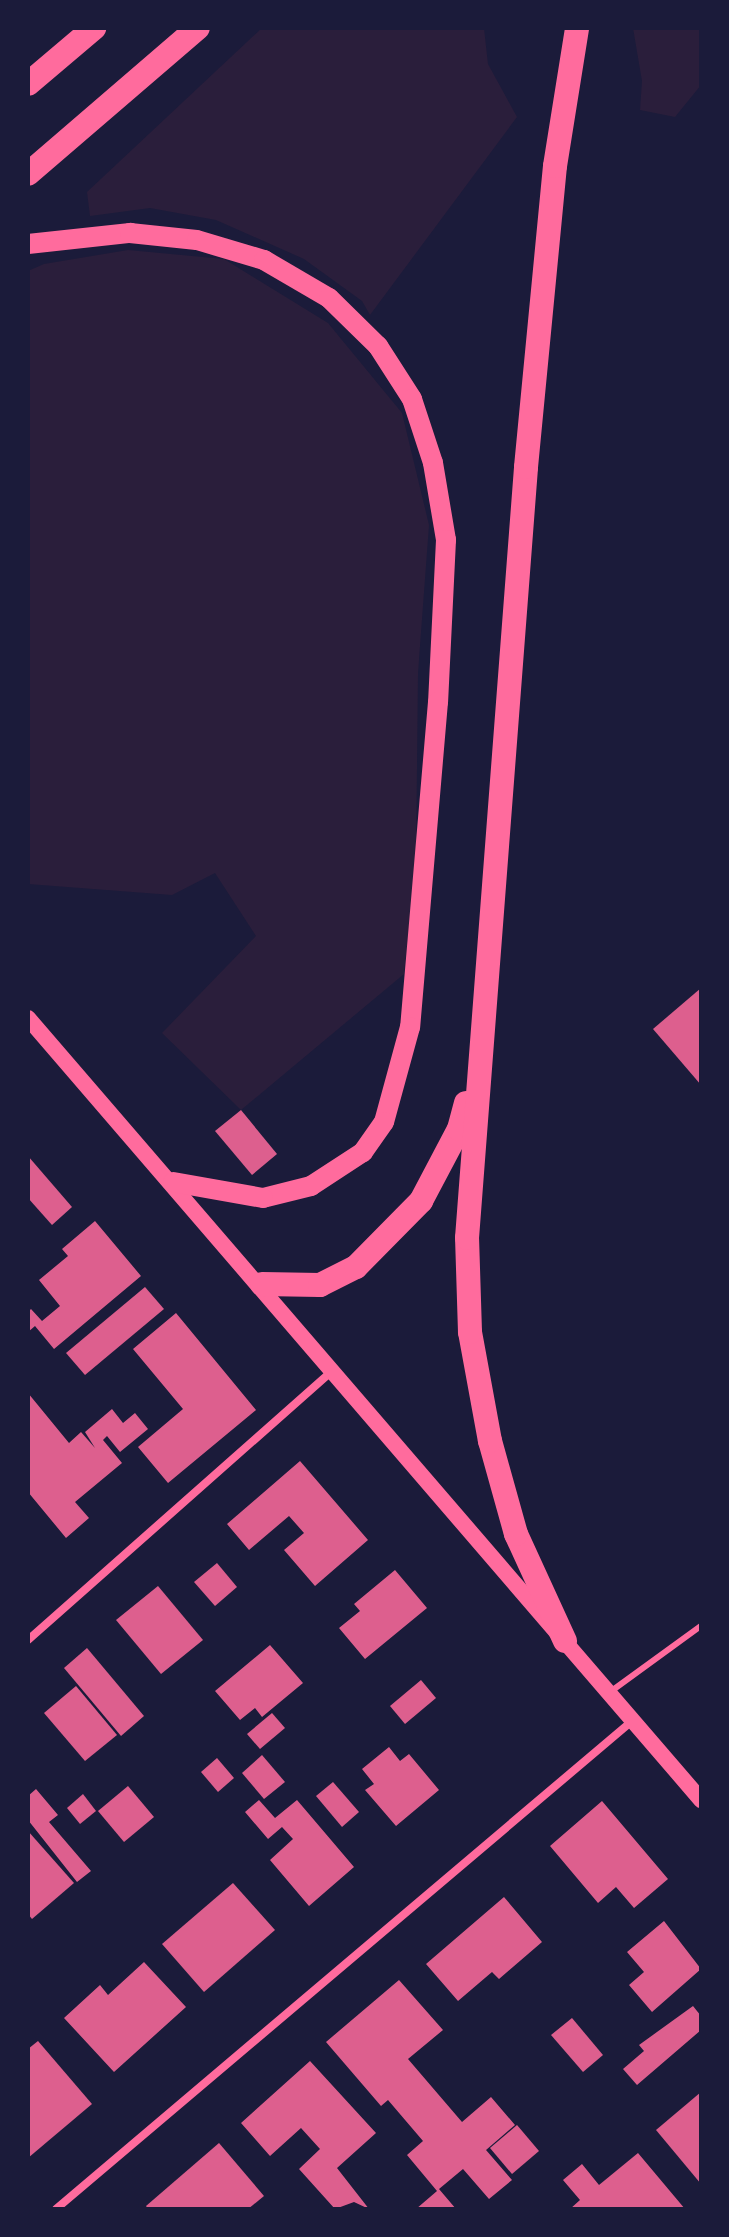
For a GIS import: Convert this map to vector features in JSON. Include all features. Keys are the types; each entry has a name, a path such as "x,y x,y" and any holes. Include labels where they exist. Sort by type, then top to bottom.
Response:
{"highway":[{"path":"28,84 94,28"},
{"path":"28,174 198,28"},
{"path":"565,1641 516,1534 490,1441 470,1332 467,1238 526,467 555,166 577,28"},
{"path":"262,1284 320,1285 356,1267 393,1233 421,1201 459,1129 479,1058"}],"main road":[{"path":"28,244 130,233 197,240 264,260 329,298 378,346 412,399 433,463 446,540 438,702 410,1027 384,1122 363,1152 311,1186 263,1198 173,1182"},
{"path":"28,1018 262,1284 701,1800"}],"street":[{"path":"28,1640 334,1369"},
{"path":"56,2209 634,1719"}],"lane":[{"path":"610,1692 701,1626"}],"shaded area":[{"path":"262,28 484,28 488,64 517,117 370,315 362,301 304,259 216,220 150,208 90,216 87,192"},
{"path":"633,28 701,28 701,85 675,117 640,110 642,81"},
{"path":"128,250 224,259 328,323 402,413 429,525 418,673 416,860 404,974 241,1110 162,1033 256,936 215,873 172,895 28,884 28,271 44,264"}],"building":[{"path":"701,988 701,1085 653,1029"},
{"path":"241,1110 277,1154 252,1175 215,1131"},
{"path":"28,1156 72,1207 52,1225 28,1198"},
{"path":"95,1221 141,1276 54,1349 35,1326 28,1332 28,1312 31,1309 42,1321 60,1306 39,1280 68,1256 62,1249"},
{"path":"145,1287 164,1309 85,1375 66,1353"},
{"path":"176,1313 256,1410 168,1483 138,1447 183,1409 133,1349"},
{"path":"28,1393 69,1443 81,1432 95,1448 85,1432 112,1409 123,1423 135,1413 148,1429 120,1452 107,1436 103,1440 122,1463 75,1502 89,1518 66,1538 28,1492"},
{"path":"300,1461 368,1540 315,1586 284,1550 304,1533 289,1516 249,1550 227,1524"},
{"path":"217,1563 237,1587 215,1606 194,1582"},
{"path":"395,1570 427,1608 365,1659 339,1628 360,1611 354,1604"},
{"path":"158,1586 203,1640 161,1674 116,1620"},
{"path":"270,1645 303,1683 262,1717 255,1708 240,1720 215,1691"},
{"path":"87,1648 144,1716 121,1736 64,1668"},
{"path":"421,1680 436,1698 405,1724 390,1706"},
{"path":"76,1686 117,1735 85,1761 44,1713"},
{"path":"272,1713 285,1728 260,1749 247,1734"},
{"path":"389,1747 400,1761 409,1754 439,1790 396,1826 365,1790 374,1784 362,1769"},
{"path":"262,1755 285,1782 264,1799 242,1773"},
{"path":"217,1758 234,1778 218,1792 201,1772"},
{"path":"333,1782 359,1812 342,1827 316,1796"},
{"path":"128,1786 154,1817 124,1842 98,1811"},
{"path":"36,1789 58,1815 49,1822 91,1871 77,1882 28,1820 28,1796"},
{"path":"83,1794 96,1811 80,1824 67,1808"},
{"path":"259,1800 275,1818 297,1800 354,1867 309,1906 270,1860 293,1839 282,1827 268,1839 245,1812"},
{"path":"602,1801 668,1879 634,1908 616,1887 598,1903 550,1846"},
{"path":"28,1831 74,1883 32,1919 28,1914"},
{"path":"233,1883 275,1930 204,1992 162,1944"},
{"path":"504,1897 542,1942 499,1979 492,1972 458,2001 426,1964"},
{"path":"664,1921 701,1969 652,2012 629,1985 644,1972 627,1952"},
{"path":"144,1962 186,2007 114,2072 64,2018 100,1985 108,1995"},
{"path":"399,1980 443,2030 408,2059 462,2122 491,2097 515,2125 486,2150 512,2180 489,2199 463,2169 439,2189 456,2209 416,2209 437,2191 407,2155 423,2141 388,2100 381,2106 326,2042"},
{"path":"693,2006 701,2016 701,2030 637,2085 623,2069 644,2051 639,2045"},
{"path":"572,2018 603,2055 583,2072 551,2035"},
{"path":"38,2041 92,2104 28,2158 28,2049"},
{"path":"310,2061 376,2133 337,2168 369,2209 354,2202 335,2209 299,2169 320,2149 301,2128 270,2156 241,2123"},
{"path":"701,2092 701,2184 656,2130"},
{"path":"517,2125 539,2151 512,2174 490,2148"},
{"path":"219,2143 264,2196 248,2209 148,2209 146,2206"},
{"path":"638,2153 685,2209 570,2209 580,2200 563,2180 582,2164 599,2185"}]}
